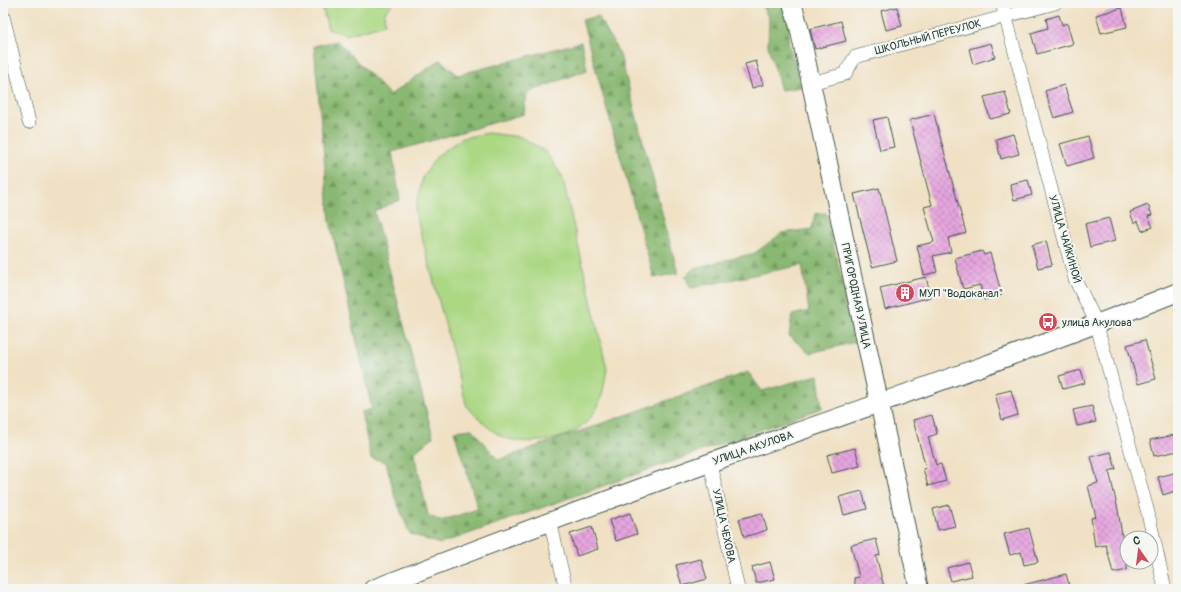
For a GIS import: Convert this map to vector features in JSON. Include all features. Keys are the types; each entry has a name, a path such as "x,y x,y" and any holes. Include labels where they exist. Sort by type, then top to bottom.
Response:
{"main road":[{"name":"ПРИГОРОДНАЯ УЛИЦА","path":"792,3 811,83 920,589"},
{"name":"УЛИЦА АКУЛОВА","path":"373,589 550,521 879,403 1178,292"}],"street":[{"name":"УЛИЦА ЧАЙКИНОЙ","path":"1002,3 1075,279 1096,322 1148,513 1165,589"},
{"name":"ШКОЛЬНЫЙ ПЕРЕУЛОК","path":"811,83 845,74 855,57 1055,3"},
{"path":"3,16 29,122"},
{"name":"УЛИЦА ЧЕХОВА","path":"710,463 738,589"},
{"path":"550,521 566,589"}],"green space":[{"path":"321,3 394,3 384,13 385,24 346,35 328,29"},
{"path":"762,3 784,3 790,24 788,42 802,87 781,90 768,46 769,20"},
{"path":"598,16 620,55 678,273 654,278 582,20"},
{"path":"337,41 390,95 440,60 458,75 581,42 587,70 527,93 524,114 392,152 400,200 374,211 433,437 414,453 428,515 440,521 478,509 454,431 472,429 498,460 748,372 762,391 818,375 822,408 440,544 410,534 395,497 386,462 371,458 361,412 372,409 330,222 314,46"},
{"path":"488,133 521,137 546,152 562,176 607,369 604,386 597,408 588,421 571,433 551,440 530,442 507,439 480,420 467,407 415,211 423,177 437,156 462,138"},
{"path":"826,213 856,342 810,353 789,336 792,315 809,311 802,265 691,288 685,277 694,268 755,253 782,233 812,229 815,214"}],"building":[{"path":"897,7 902,26 886,30 881,11"},
{"path":"1122,8 1127,27 1101,33 1096,15"},
{"path":"1059,15 1062,25 1067,23 1073,44 1037,54 1031,33 1048,28 1046,19"},
{"path":"841,21 846,41 815,49 810,29"},
{"path":"991,43 995,57 973,64 969,49"},
{"path":"756,61 763,85 752,88 745,64"},
{"path":"1064,85 1073,112 1054,118 1045,91"},
{"path":"1005,92 1011,114 990,119 984,97"},
{"path":"934,114 966,233 948,238 951,252 933,256 937,272 924,275 917,246 934,242 924,207 932,205 910,120"},
{"path":"887,117 894,147 880,150 873,120"},
{"path":"1013,134 1019,154 1001,159 996,139"},
{"path":"1088,136 1094,158 1067,166 1060,144"},
{"path":"1028,180 1032,195 1014,200 1010,184"},
{"path":"879,188 897,261 872,267 854,194"},
{"path":"1148,205 1152,215 1148,216 1153,227 1142,231 1138,221 1134,223 1130,212"},
{"path":"1109,218 1115,241 1090,247 1085,224"},
{"path":"1046,241 1052,265 1038,268 1032,245"},
{"path":"982,251 984,255 990,253 1002,295 984,300 980,285 963,289 955,258"},
{"name":"МУП \"Водоканал\"","path":"926,277 931,297 885,309 880,288"},
{"path":"1145,340 1156,379 1138,384 1127,345"},
{"path":"1081,370 1085,383 1063,389 1059,376"},
{"path":"1011,390 1018,415 1002,420 995,394"},
{"path":"1092,406 1096,422 1077,426 1073,410"},
{"path":"932,415 937,434 928,437 936,465 941,464 946,481 928,486 923,469 926,468 913,420"},
{"path":"1175,435 1178,451 1154,456 1150,440"},
{"path":"855,448 860,466 832,473 827,455"},
{"path":"1111,452 1116,469 1109,471 1121,530 1119,530 1119,570 1127,570 1113,573 1106,545 1095,547 1091,518 1096,517 1088,486 1098,483 1091,457"},
{"path":"1178,472 1178,490 1163,495 1158,477"},
{"path":"862,491 867,509 844,515 839,497"},
{"path":"949,505 955,526 938,530 933,509"},
{"path":"630,513 637,534 616,541 609,520"},
{"path":"762,513 767,530 744,537 739,519"},
{"path":"592,527 598,549 577,556 570,534"},
{"path":"1029,528 1038,562 1024,565 1021,552 1010,555 1004,534"},
{"path":"876,539 880,555 876,556 884,587 874,589 856,589 854,578 859,577 851,545"},
{"path":"701,559 707,579 682,586 676,565"},
{"path":"770,562 775,579 756,583 752,567"},
{"path":"968,562 972,576 951,581 947,568"},
{"path":"1066,574 1070,589 1024,589 1023,585"}],"place":[{"name":"МУП \"Водоканал\"","path":"905,293"},
{"name":"улица Акулова","path":"1048,322"}]}
